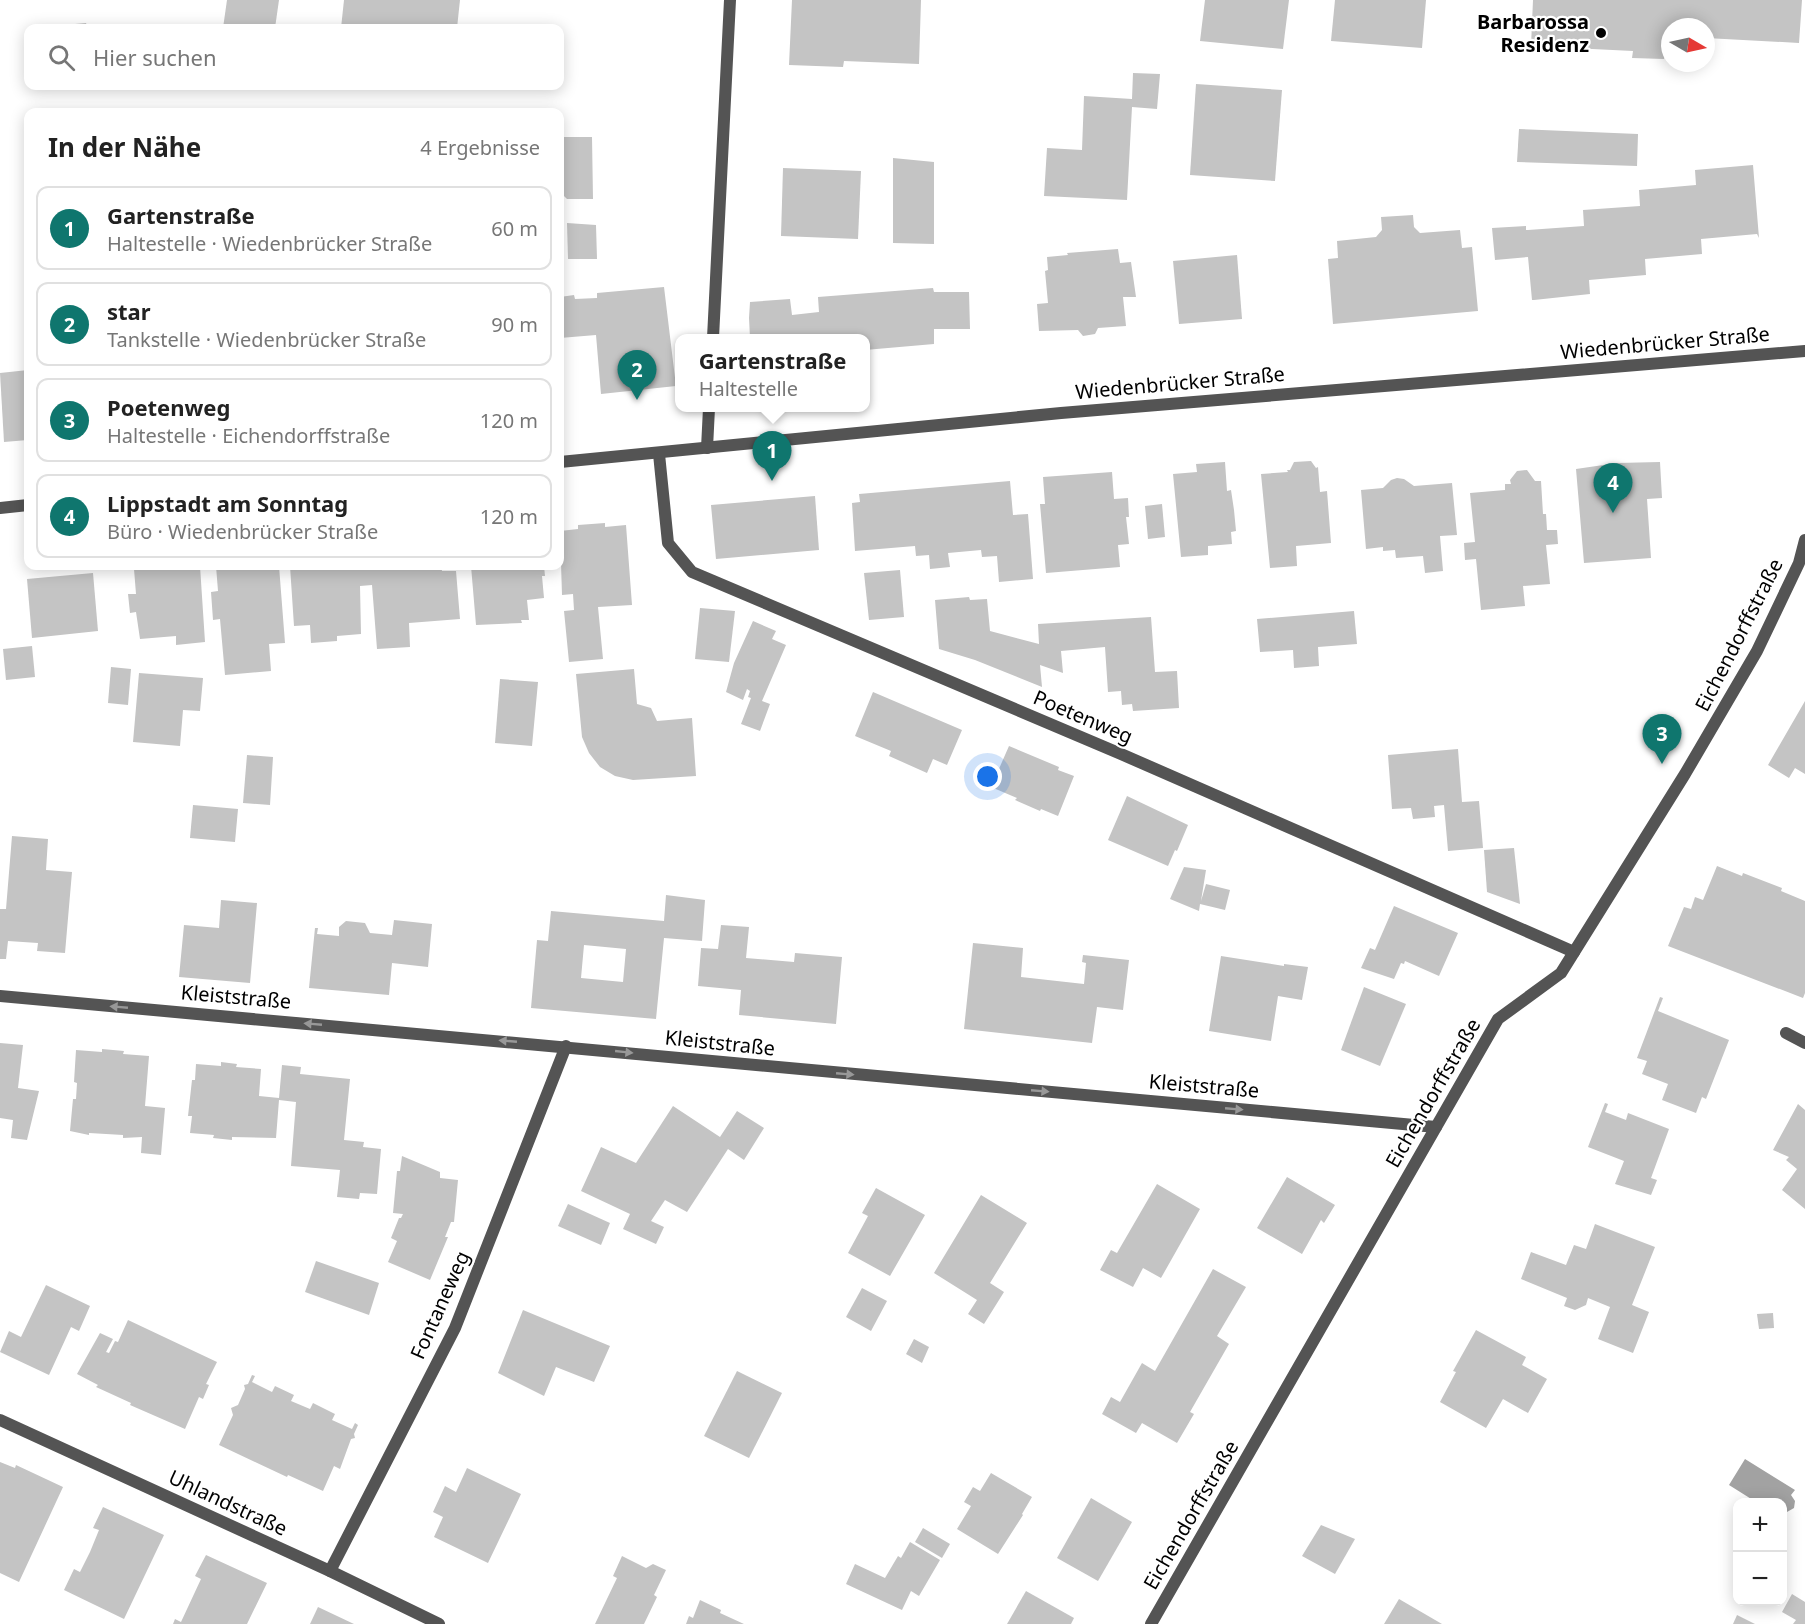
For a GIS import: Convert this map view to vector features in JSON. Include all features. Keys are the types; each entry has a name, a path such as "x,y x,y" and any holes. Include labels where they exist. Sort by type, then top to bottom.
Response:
{"street":[{"path":"713,334 730,0"},
{"name":"Wiedenbrücker Straße","path":"564,462 1061,413 1805,351"},
{"path":"707,448 709,412"},
{"name":"Poetenweg","path":"658,454 668,543 692,572 1131,759 1574,952"},
{"path":"0,508 24,505"},
{"name":"Eichendorffstraße","path":"1151,1624 1498,1019 1561,973 1685,774 1752,660 1798,562 1805,540"},
{"name":"Kleiststraße","path":"0,996 1436,1127"},
{"path":"1786,1033 1805,1043"},
{"name":"Fontaneweg","path":"330,1571 455,1328 566,1046"},
{"name":"Uhlandstraße","path":"0,1420 330,1571 439,1624"}],"shaded area":[{"path":"1745,1459 1795,1490 1791,1495 1795,1501 1794,1508 1787,1512 1787,1498 1750,1498 1729,1485"}],"building":[{"path":"227,0 279,0 276,24 224,24"},
{"path":"344,0 460,0 457,24 341,24"},
{"path":"792,0 921,0 919,64 844,61 843,67 789,65"},
{"path":"1205,0 1289,0 1283,49 1200,41"},
{"path":"1335,0 1426,0 1422,48 1331,41"},
{"name":"Barbarossa Residenz","path":"1533,0 1802,0 1799,43 1715,38 1715,18 1661,18 1661,59 1632,58 1633,51 1531,46"},
{"path":"1133,73 1160,74 1157,109 1132,107 1127,200 1044,196 1047,148 1082,150 1084,96 1132,99"},
{"path":"1196,84 1282,90 1275,181 1190,175"},
{"path":"1519,129 1638,134 1637,166 1517,162"},
{"path":"564,137 592,137 593,199 567,199 564,196"},
{"path":"893,158 934,162 934,244 893,243"},
{"path":"1753,165 1759,238 1757,234 1701,239 1702,254 1645,259 1646,275 1589,280 1590,294 1534,300 1532,300 1528,257 1495,260 1492,228 1526,226 1528,230 1584,226 1583,210 1640,206 1639,190 1696,185 1695,170"},
{"path":"783,168 861,171 858,239 781,236"},
{"path":"1413,215 1414,227 1420,233 1460,230 1462,248 1472,247 1478,311 1333,324 1328,259 1338,258 1337,241 1376,237 1382,230 1381,217"},
{"path":"567,223 596,225 597,259 568,259"},
{"path":"1118,249 1120,263 1131,262 1136,297 1123,297 1126,326 1098,328 1095,334 1083,336 1078,330 1039,331 1037,304 1048,303 1045,271 1048,270 1047,257"},
{"path":"1237,255 1242,319 1179,324 1173,261"},
{"path":"664,287 675,386 601,394 596,335 564,338 564,296 574,295 575,299 597,298 597,293"},
{"path":"933,288 934,292 969,292 970,329 934,329 934,344 870,350 870,334 750,334 750,302 790,299 792,315 819,312 818,297"},
{"path":"24,370 24,440 4,442 0,373"},
{"path":"1311,461 1316,468 1318,467 1320,492 1327,491 1331,543 1296,546 1297,566 1270,568 1261,474 1288,472 1287,470 1290,470 1294,462"},
{"path":"1225,462 1227,491 1231,490 1236,531 1231,532 1232,544 1208,546 1208,555 1181,557 1173,474 1197,472 1196,464"},
{"path":"1660,462 1662,498 1647,499 1651,558 1584,563 1576,469 1617,463"},
{"path":"1527,470 1535,481 1541,481 1543,514 1546,514 1547,530 1557,530 1558,544 1546,545 1550,584 1523,586 1525,606 1481,610 1476,559 1465,560 1464,543 1475,542 1470,493 1505,490 1505,484 1511,484 1510,480 1517,471"},
{"path":"1112,472 1114,499 1128,498 1129,517 1126,517 1129,544 1118,545 1120,567 1046,573 1040,504 1045,504 1043,477"},
{"path":"1404,479 1414,486 1452,483 1457,535 1440,536 1443,571 1425,573 1423,556 1396,558 1395,550 1383,551 1383,547 1366,549 1361,490 1383,488 1391,480"},
{"path":"1010,481 1013,515 1028,514 1033,579 999,582 997,556 982,557 981,550 948,553 950,567 930,569 929,555 916,556 915,546 855,551 852,503 860,502 859,494"},
{"path":"815,496 819,550 716,559 711,505"},
{"path":"1162,504 1165,537 1148,539 1145,506"},
{"path":"605,523 605,527 626,525 632,605 598,607 603,659 569,662 564,611 574,610 573,594 562,595 561,570 564,570 564,531 578,529 578,525"},
{"path":"134,570 200,570 205,642 176,645 176,636 140,639 136,612 130,613 128,594 136,594"},
{"path":"216,570 279,570 285,643 269,644 271,671 225,675 220,619 213,620 211,592 218,591"},
{"path":"290,570 456,571 460,619 409,623 410,647 377,649 372,585 360,586 361,634 337,636 337,641 311,643 310,625 294,626"},
{"path":"471,570 544,570 545,576 542,576 544,598 527,600 529,620 521,620 522,623 476,625"},
{"path":"900,570 904,617 869,620 864,573"},
{"path":"93,573 98,631 32,638 27,579"},
{"path":"969,597 970,600 987,599 990,631 1039,644 1038,624 1151,617 1155,672 1177,671 1179,708 1133,711 1132,704 1122,705 1121,691 1108,692 1105,647 1061,651 1063,673 1040,665 1042,687 975,660 939,649 935,600"},
{"path":"700,608 735,611 729,662 695,659"},
{"path":"1354,611 1357,644 1318,647 1319,666 1294,668 1293,650 1260,652 1257,619"},
{"path":"753,621 776,631 772,639 786,645 762,701 770,704 760,731 741,724 751,698 748,697 750,691 747,689 743,700 726,692 734,663"},
{"path":"32,646 35,677 6,680 3,649"},
{"path":"111,667 131,669 128,705 108,703"},
{"path":"634,669 637,704 651,708 657,721 692,718 696,776 633,780 615,776 600,767 589,753 582,737 576,674"},
{"path":"139,673 203,678 200,711 183,710 180,746 133,742"},
{"path":"500,679 538,682 532,746 495,743"},
{"path":"873,692 962,730 947,765 933,759 927,773 889,756 891,751 855,736"},
{"path":"1805,701 1805,774 1795,768 1789,778 1768,765"},
{"path":"1009,746 1059,767 1058,770 1074,776 1058,816 1041,809 1040,811 991,787"},
{"path":"1458,749 1462,802 1479,801 1483,848 1448,851 1444,805 1434,806 1435,817 1413,819 1411,808 1392,809 1388,755"},
{"path":"247,755 273,757 270,805 243,803"},
{"path":"1127,796 1188,825 1168,866 1108,840"},
{"path":"193,805 238,809 235,842 190,838"},
{"path":"12,836 48,839 46,870 72,872 65,953 37,951 38,943 8,941 6,959 0,959 0,909 6,909"},
{"path":"1514,848 1520,904 1487,892 1484,850"},
{"path":"1717,866 1782,888 1781,891 1805,901 1805,993 1803,998 1668,946 1684,907 1691,909 1695,897 1703,900"},
{"path":"1184,867 1206,870 1201,901 1206,884 1230,890 1225,910 1200,904 1199,911 1170,899"},
{"path":"666,895 705,900 702,941 664,938 656,1019 531,1008 537,940 548,941 551,911 664,921","holes":["584,945 626,949 623,982 581,978"]},
{"path":"221,900 257,903 250,983 179,977 184,925 219,928"},
{"path":"1394,906 1458,933 1439,976 1405,961 1404,964 1401,963 1394,979 1361,968 1370,948 1375,950"},
{"path":"394,920 432,924 428,967 392,963 389,995 309,988 315,928 318,928 317,934 339,936 339,927 346,921 365,923 370,933 392,935"},
{"path":"721,925 749,927 746,958 794,962 795,953 842,957 836,1024 739,1015 741,990 698,986 701,948 718,949"},
{"path":"973,943 1023,948 1021,977 1084,984 1086,963 1082,962 1083,955 1129,960 1123,1010 1097,1007 1092,1043 964,1029"},
{"path":"1221,956 1284,966 1284,964 1308,967 1302,1000 1278,996 1271,1041 1209,1031"},
{"path":"1364,987 1406,1004 1380,1066 1341,1050"},
{"path":"1660,997 1663,998 1658,1011 1729,1040 1706,1099 1702,1097 1696,1113 1662,1100 1668,1084 1642,1074 1647,1061 1637,1058"},
{"path":"0,1043 23,1045 18,1088 39,1091 27,1140 11,1138 13,1120 0,1118"},
{"path":"102,1049 124,1051 123,1054 149,1056 145,1106 165,1108 161,1155 141,1153 142,1137 123,1138 123,1135 89,1133 89,1135 70,1131 73,1099 76,1099 77,1083 74,1082 76,1050 102,1052"},
{"path":"221,1062 237,1064 236,1067 261,1069 259,1096 279,1098 282,1065 301,1067 300,1074 350,1079 344,1140 364,1142 363,1147 381,1149 377,1194 360,1193 359,1199 337,1197 340,1170 291,1166 296,1102 279,1100 276,1138 232,1137 232,1140 213,1138 214,1135 190,1133 192,1116 188,1116 196,1064 221,1066"},
{"path":"1605,1103 1608,1104 1605,1112 1626,1120 1628,1113 1669,1129 1651,1178 1657,1180 1651,1195 1615,1184 1624,1161 1588,1147"},
{"path":"1798,1104 1805,1110 1805,1209 1782,1190 1797,1169 1786,1160 1789,1157 1773,1150"},
{"path":"673,1106 720,1137 737,1111 764,1128 744,1160 728,1149 687,1212 665,1200 651,1221 664,1227 656,1244 623,1229 630,1214 581,1191 601,1147 636,1163"},
{"path":"402,1156 440,1172 440,1178 458,1180 454,1222 451,1222 445,1237 448,1237 430,1280 388,1262 397,1241 391,1238 403,1214 393,1213 397,1171 400,1171"},
{"path":"1287,1177 1335,1205 1324,1223 1321,1220 1302,1254 1257,1228"},
{"path":"1157,1184 1200,1209 1161,1278 1143,1268 1133,1287 1100,1270 1111,1250 1117,1253"},
{"path":"876,1188 925,1215 890,1276 848,1253 868,1216 862,1213"},
{"path":"981,1195 1027,1223 990,1283 1004,1292 984,1324 968,1314 977,1300 934,1273"},
{"path":"568,1204 610,1223 601,1245 558,1226"},
{"path":"1595,1224 1655,1247 1632,1305 1649,1312 1633,1353 1598,1339 1610,1307 1588,1298 1586,1305 1575,1310 1564,1306 1567,1298 1521,1279 1531,1252 1566,1265 1574,1245 1586,1249"},
{"path":"316,1261 379,1283 369,1315 305,1292"},
{"path":"1213,1269 1246,1287 1217,1336 1229,1344 1190,1412 1194,1414 1177,1443 1142,1423 1136,1433 1102,1414 1111,1397 1120,1402 1142,1363 1155,1371"},
{"path":"46,1285 90,1306 79,1331 71,1327 49,1375 0,1352 9,1331 21,1337"},
{"path":"862,1288 887,1301 871,1331 846,1317"},
{"path":"523,1310 610,1346 594,1382 556,1367 544,1396 498,1373"},
{"path":"1773,1313 1774,1328 1759,1329 1757,1314"},
{"path":"128,1320 217,1362 206,1384 209,1385 203,1399 199,1397 185,1429 130,1405 131,1403 96,1387 98,1385 77,1374 100,1333 113,1339 106,1352 109,1353 115,1341 118,1342"},
{"path":"1476,1330 1526,1357 1522,1365 1547,1379 1528,1413 1503,1399 1486,1428 1440,1402 1456,1372 1453,1371"},
{"path":"914,1339 929,1347 922,1363 906,1354"},
{"path":"737,1371 782,1393 749,1458 704,1436"},
{"path":"252,1375 255,1376 252,1382 272,1392 275,1386 294,1395 291,1401 310,1409 313,1403 335,1414 332,1420 352,1429 355,1423 358,1425 354,1434 355,1438 351,1439 340,1469 334,1466 323,1491 219,1445 233,1415 231,1408 238,1405 245,1389 244,1385 248,1384"},
{"path":"0,1462 15,1468 16,1465 63,1487 19,1582 0,1573"},
{"path":"467,1468 521,1494 488,1563 434,1537 443,1517 433,1512 445,1486 456,1492"},
{"path":"991,1473 1032,1497 998,1554 957,1529 971,1506 964,1502 973,1487 980,1491"},
{"path":"1091,1498 1132,1522 1098,1581 1057,1558"},
{"path":"103,1507 164,1535 124,1619 64,1590 74,1569 80,1572 90,1552 99,1530 93,1528"},
{"path":"1321,1525 1355,1539 1335,1574 1302,1556"},
{"path":"923,1528 950,1544 942,1558 915,1542"},
{"path":"910,1542 940,1560 919,1596 911,1591 902,1610 846,1584 855,1564 885,1578 898,1556 901,1558"},
{"path":"206,1555 267,1583 247,1624 173,1624 175,1619 181,1622 201,1579 195,1576"},
{"path":"622,1556 646,1568 653,1564 666,1570 654,1595 657,1597 644,1624 595,1624 617,1578 613,1576"},
{"path":"1026,1591 1074,1618 1071,1624 1007,1624"},
{"path":"1792,1594 1805,1602 1805,1624 1793,1624 1796,1620 1782,1612"},
{"path":"1399,1599 1442,1624 1384,1624"},
{"path":"700,1600 721,1610 720,1613 744,1624 686,1624 689,1616 693,1618"},
{"path":"318,1607 354,1624 310,1624"},
{"path":"1737,1615 1755,1624 1733,1624"}],"place":[{"name":"Barbarossa Residenz","path":"1601,33"},
{"name":"star","path":"637,400"},
{"name":"Gartenstraße","path":"772,481"},
{"name":"Lippstadt am Sonntag","path":"1613,513"},
{"name":"Poetenweg","path":"1662,764"}]}
